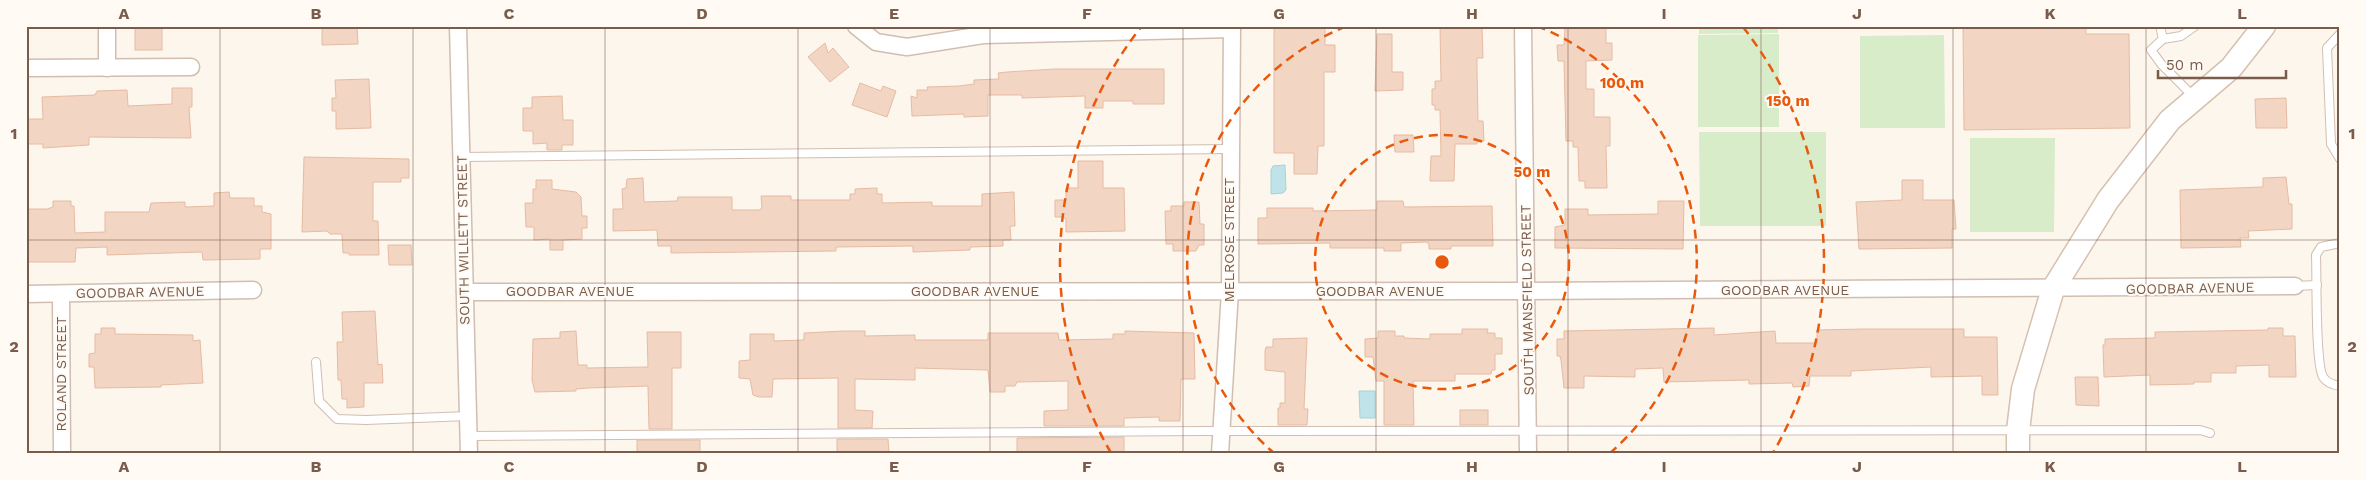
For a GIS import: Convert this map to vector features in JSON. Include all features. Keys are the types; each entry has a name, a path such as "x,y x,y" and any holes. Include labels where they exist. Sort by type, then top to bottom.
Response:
{"main road":[{"path":"2018,454 2018,431 2023,389 2053,290 2108,200 2170,120 2231,68 2264,26"}],"street":[{"path":"107,26 107,68"},
{"name":"SOUTH WILLETT STREET","path":"458,26 469,454"},
{"path":"856,26 876,42 907,47 983,35 1232,27"},
{"name":"SOUTH MANSFIELD STREET","path":"1523,26 1528,454"},
{"name":"MELROSE STREET","path":"1220,454 1230,291 1232,27"},
{"path":"26,68 191,68"},
{"name":"GOODBAR AVENUE","path":"465,292 2053,290 2294,286"},
{"name":"GOODBAR AVENUE","path":"26,294 253,290"},
{"name":"ROLAND STREET","path":"61,294 62,454"}],"lane":[{"path":"2160,26 2163,39"},
{"path":"2194,26 2181,36 2163,39 2151,50 2162,65 2196,98"},
{"path":"2340,34 2327,48 2331,144 2340,159"},
{"path":"461,158 1230,149"},
{"path":"2340,243 2320,247 2316,255 2318,346 2322,376 2330,384 2340,386"},
{"path":"2294,286 2317,285"},
{"path":"316,362 320,401 337,419 366,420 468,416"},
{"path":"468,436 1222,431 2200,430 2210,433"}],"green space":[{"path":"1699,26 1778,26 1778,33 1699,34"},
{"path":"1779,34 1779,127 1698,127 1698,35"},
{"path":"1944,35 1945,128 1860,128 1860,36"},
{"path":"1699,132 1826,132 1826,226 1700,226"},
{"path":"1970,138 2055,138 2054,232 1970,232"}],"water":[{"path":"1285,165 1286,190 1283,193 1271,194 1271,170 1273,166"},
{"path":"1359,391 1375,391 1375,418 1360,418"}],"building":[{"path":"135,26 162,26 162,50 135,50"},
{"path":"322,26 357,26 358,44 322,45"},
{"path":"1274,26 1325,26 1325,45 1335,45 1335,72 1324,72 1324,146 1318,146 1317,174 1294,174 1294,153 1274,153"},
{"path":"1440,26 1482,26 1483,58 1477,58 1477,71 1478,121 1483,121 1484,141 1477,142 1477,144 1455,144 1454,181 1430,181 1431,156 1441,156 1440,110 1435,110 1435,105 1432,105 1432,89 1435,89 1435,81 1441,81"},
{"path":"1565,26 1606,26 1606,43 1612,43 1612,60 1586,61 1586,89 1594,89 1594,117 1610,117 1610,146 1606,146 1607,188 1585,188 1585,181 1579,181 1578,147 1573,147 1573,141 1566,141 1564,61 1558,61 1557,45 1564,45"},
{"path":"1963,26 2086,26 2086,34 2129,34 2130,128 1964,130"},
{"path":"1377,34 1392,34 1392,72 1403,72 1403,90 1375,91"},
{"path":"825,43 828,53 833,48 849,67 830,82 808,57"},
{"path":"1055,69 1164,69 1164,104 1133,104 1133,101 1103,101 1103,108 1085,108 1085,96 1022,98 1022,95 988,95 988,116 964,117 964,114 912,116 911,96 917,98 917,90 928,90 927,87 974,84 974,80 999,79 998,73"},
{"path":"369,79 371,128 336,129 336,111 332,111 332,98 336,98 335,80"},
{"path":"860,83 881,91 883,86 896,91 887,117 852,105"},
{"path":"172,88 192,88 192,107 189,107 191,138 89,137 89,145 43,148 43,144 26,144 26,119 43,119 42,97 95,95 97,91 127,90 128,106 172,104"},
{"path":"562,96 563,120 573,120 573,145 562,145 562,150 547,150 547,143 533,144 533,131 523,131 523,108 532,108 532,97"},
{"path":"2286,98 2287,128 2256,128 2255,99"},
{"path":"1394,135 1413,135 1414,152 1395,152"},
{"path":"304,157 409,159 409,178 401,178 401,182 373,182 373,221 378,221 379,255 349,255 349,253 343,253 342,234 330,234 327,231 302,232"},
{"path":"1078,161 1103,161 1103,188 1124,188 1125,231 1066,232 1066,220 1064,217 1055,217 1055,200 1066,200 1066,188 1078,188"},
{"path":"2286,177 2289,204 2292,204 2292,229 2248,231 2249,238 2240,238 2241,247 2181,248 2180,190 2263,187 2263,178"},
{"path":"643,178 644,202 677,201 678,197 732,197 732,210 759,210 762,208 761,196 791,196 791,200 850,200 850,194 855,194 855,189 877,188 877,194 882,194 882,203 932,202 932,206 982,206 982,194 1014,192 1015,226 1010,226 1011,240 1003,240 1003,246 970,247 970,250 913,252 913,246 836,247 836,251 671,253 671,246 658,246 657,230 613,231 613,209 623,209 622,189 626,188 627,179"},
{"path":"536,180 552,180 552,189 576,192 581,197 582,216 587,216 587,228 582,228 582,239 563,240 563,250 550,250 550,239 534,240 534,227 526,227 525,203 533,203 533,189 536,189"},
{"path":"1902,180 1923,180 1923,200 1954,200 1956,229 1952,229 1952,248 1859,249 1856,202 1902,200"},
{"path":"229,192 230,198 254,198 254,206 262,206 262,212 271,214 271,249 260,249 260,259 203,260 202,252 107,255 107,247 76,248 75,262 26,262 26,209 47,209 53,207 53,201 71,201 71,206 74,206 75,233 105,232 105,212 149,212 151,203 185,202 185,207 214,206 214,193"},
{"path":"1377,201 1403,201 1404,207 1492,206 1493,246 1451,246 1451,249 1429,249 1429,244 1426,242 1401,243 1401,251 1384,251 1384,248 1330,248 1330,243 1258,244 1258,218 1267,218 1267,208 1313,208 1313,211 1377,210"},
{"path":"1658,201 1684,201 1683,249 1555,248 1555,227 1565,225 1565,209 1588,209 1588,215 1658,214"},
{"path":"1184,202 1199,202 1200,224 1204,224 1204,245 1199,245 1196,251 1173,251 1173,244 1166,244 1165,211 1171,211 1171,206 1184,206"},
{"path":"388,245 411,245 412,265 389,265"},
{"path":"375,311 378,365 382,364 383,383 364,383 364,407 347,408 347,399 342,399 341,380 338,380 337,342 343,342 342,312"},
{"path":"101,328 115,328 115,334 193,335 193,341 200,340 203,383 161,385 161,387 95,388 94,367 89,367 89,354 95,353 95,334 101,334"},
{"path":"1714,328 1714,335 1775,331 1776,343 1817,343 1817,330 1964,329 1964,337 1997,337 1998,395 1982,395 1982,376 1931,377 1931,367 1851,371 1851,376 1810,376 1809,386 1793,387 1792,383 1749,384 1749,380 1664,382 1663,368 1635,369 1635,377 1584,376 1584,388 1564,388 1561,360 1560,356 1557,356 1557,339 1564,339 1564,331"},
{"path":"2268,328 2283,328 2283,336 2295,336 2296,377 2269,377 2269,365 2236,366 2236,373 2211,373 2211,382 2194,382 2194,384 2150,385 2150,375 2104,377 2103,345 2105,344 2105,339 2155,338 2155,332 2268,330"},
{"path":"1462,329 1488,329 1487,333 1495,333 1495,338 1502,338 1502,354 1495,354 1495,370 1492,370 1491,374 1455,374 1455,381 1413,381 1414,425 1384,425 1384,381 1376,381 1373,357 1365,357 1365,339 1378,338 1378,331 1395,331 1395,336 1430,339 1430,334 1462,334"},
{"path":"576,331 578,365 587,365 587,368 648,367 647,332 681,332 681,368 672,368 672,429 649,429 648,386 535,392 532,380 533,339 560,338 560,332"},
{"path":"865,331 865,336 915,335 915,340 988,340 988,333 1058,333 1059,340 1113,339 1113,334 1125,334 1125,331 1194,333 1195,379 1181,379 1180,421 1159,421 1159,417 1124,418 1124,426 1044,426 1044,411 1068,410 1068,381 1017,382 1015,386 1005,386 1005,392 990,392 988,370 915,368 915,380 855,379 855,410 873,411 872,428 838,428 838,378 773,379 772,397 759,397 753,395 750,379 739,378 739,361 750,360 750,334 774,334 774,341 804,340 804,333"},
{"path":"1307,338 1304,409 1308,409 1307,425 1278,425 1278,408 1280,408 1280,403 1285,403 1285,372 1265,370 1266,347 1273,347 1273,339"},
{"path":"2075,377 2098,377 2099,406 2076,405"},
{"path":"1460,410 1488,410 1488,425 1460,425"},
{"path":"1124,437 1124,454 1017,453 1017,438"},
{"path":"837,439 888,439 889,454 837,454"},
{"path":"637,440 700,440 700,454 637,454"}]}
